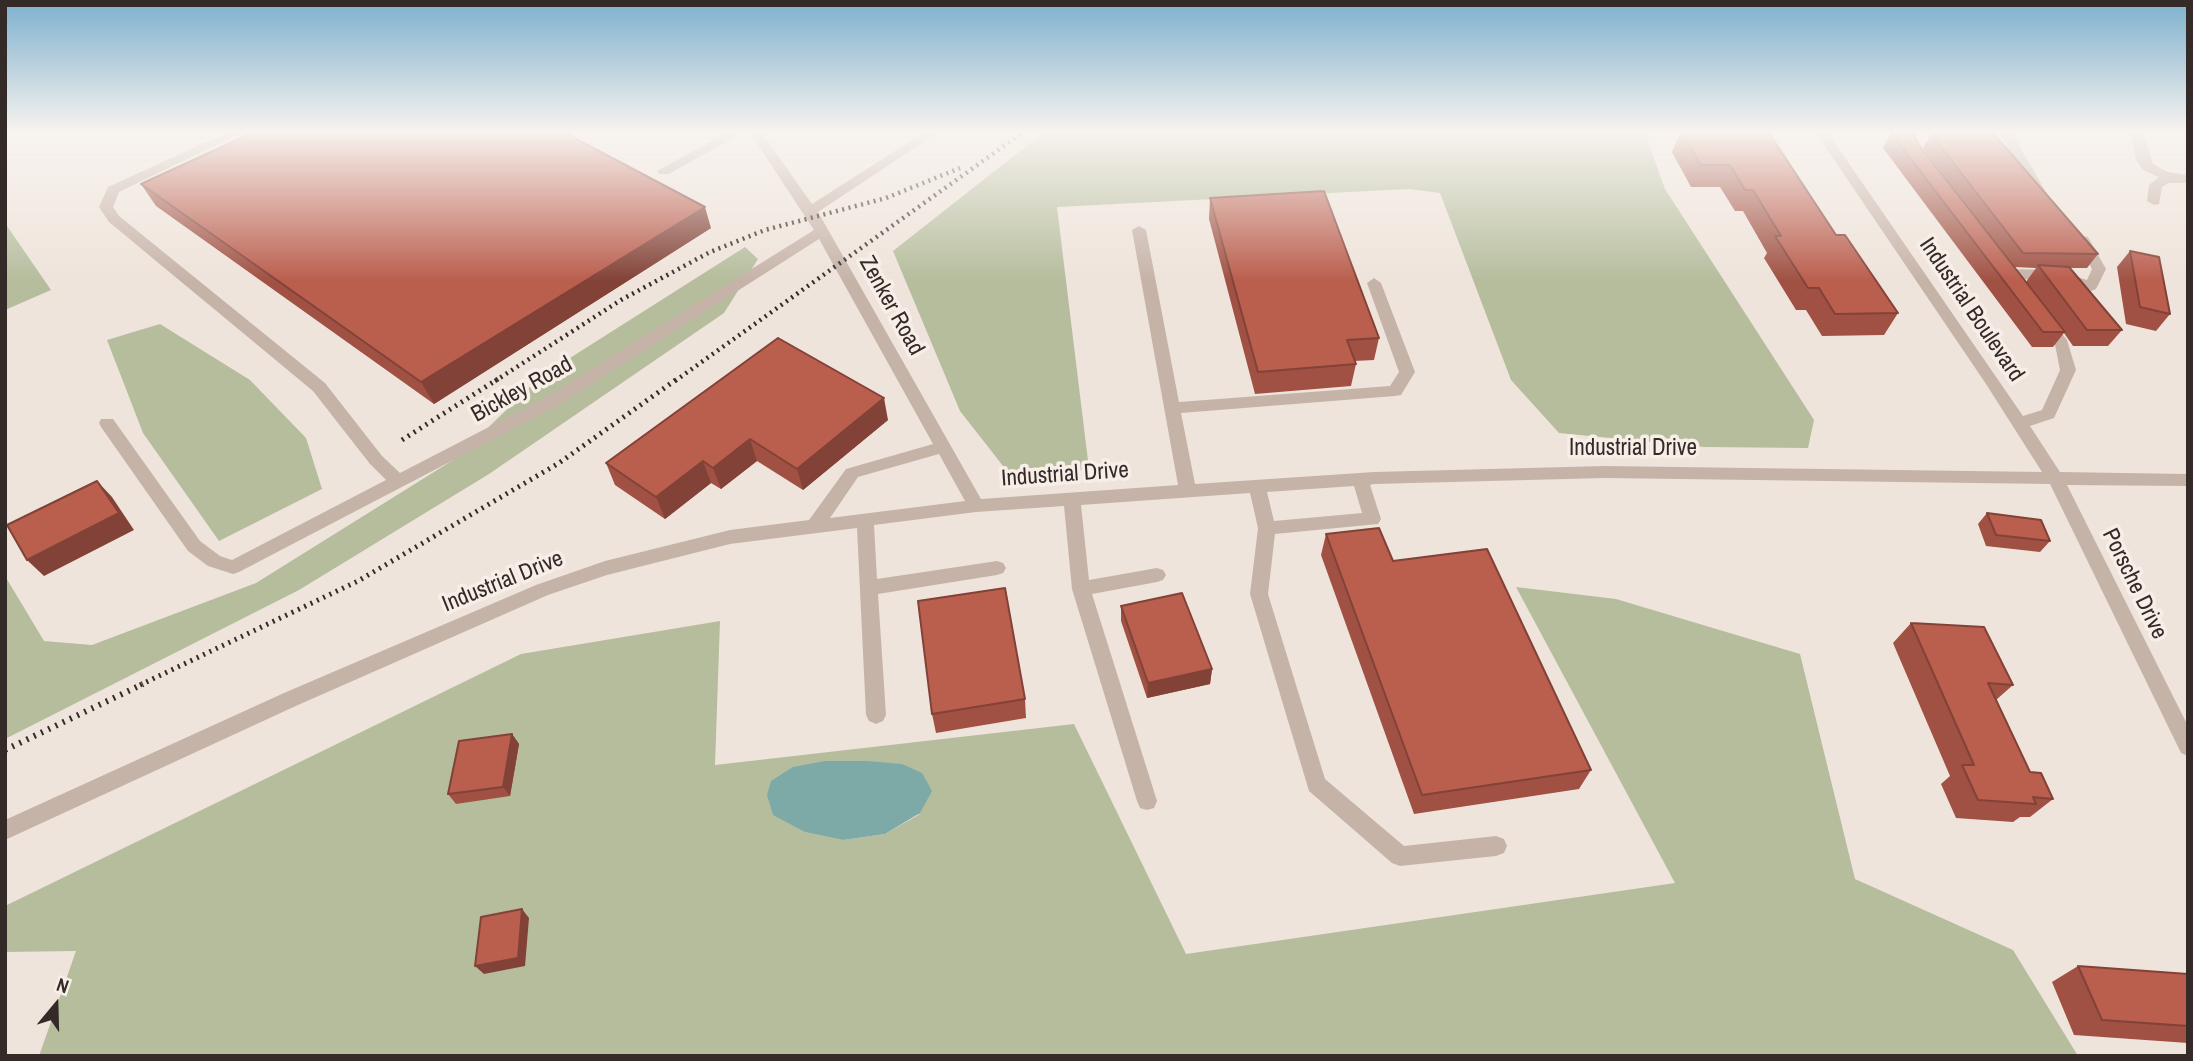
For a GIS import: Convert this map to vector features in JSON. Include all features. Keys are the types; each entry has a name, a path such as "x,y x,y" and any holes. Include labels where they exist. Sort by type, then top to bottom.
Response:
{"street":[{"path":"129,183 113,190 106,207 114,219 319,387 376,460 399,482"},
{"name":"Zenker Road","path":"790,183 822,231 976,506"},
{"path":"810,211 854,183"},
{"name":"Industrial Boulevard","path":"1858,183 2056,480"},
{"path":"2033,183 2048,203"},
{"path":"2154,201 2155,186 2160,183"},
{"path":"1139,230 1188,491"},
{"name":"Bickley Road","path":"107,423 194,546 214,561 233,567 551,402 822,231"},
{"path":"2019,423 2048,414 2068,370 2062,344 2005,270 2054,275 2091,286 2099,269 2084,242 2075,232"},
{"path":"1172,408 1395,391 1407,372 1374,283"},
{"path":"815,525 852,473 943,447"},
{"name":"Industrial Drive","path":"5,830 291,699 542,590 668,550 730,537 976,506 1360,479 1605,472 2188,480"},
{"path":"1267,528 1372,519 1360,479"},
{"name":"Porsche Drive","path":"2056,480 2188,747"},
{"path":"1257,486 1267,528 1259,594 1316,784 1400,856 1496,846"},
{"path":"1072,499 1081,589 1147,800"},
{"path":"865,519 876,715"},
{"path":"869,588 998,568"},
{"path":"1081,589 1157,575"}],"green space":[{"path":"980,183 1663,183 1814,420 1808,448 1704,447 1559,433 1511,380 1440,193 1409,189 1057,207 1089,469 1014,480 960,411 893,251"},
{"path":"5,223 51,290 5,310"},
{"path":"745,247 758,259 724,313 489,474 299,590 5,739 5,576 44,641 92,645 256,583 458,457 540,377"},
{"path":"160,324 250,380 306,438 322,489 219,541 143,433 107,340"},
{"path":"1516,587 1616,599 1800,654 1855,879 2013,950 2078,1056 39,1056 76,951 5,952 5,906 521,654 720,621 715,765 1074,724 1186,954 1675,883","holes":["920,814 885,834 843,840 806,832"]}],"water":[{"path":"825,761 902,764 922,773 932,791 920,813 885,834 843,840 805,832 773,815 767,795 771,781 793,767"}],"building":[{"path":"659,183 705,207 421,382 141,184"},
{"path":"1741,183 1802,183 1836,235 1845,235 1898,313 1835,314 1819,288 1808,288 1775,236 1781,236 1753,190 1745,190"},
{"path":"1929,183 1948,183 2065,332 2043,332"},
{"path":"1969,183 2036,183 2098,254 2023,253"},
{"path":"1324,191 1379,338 1347,340 1356,364 1258,372 1210,198"},
{"path":"2130,251 2159,257 2170,314 2140,307"},
{"path":"2038,265 2069,267 2122,330 2087,330"},
{"path":"778,338 884,398 797,469 750,439 713,468 703,461 656,497 606,463"},
{"path":"97,481 119,513 27,560 7,525"},
{"path":"1987,513 2041,520 2050,541 1996,535"},
{"path":"1379,528 1393,561 1487,549 1591,770 1422,795 1326,534"},
{"path":"1005,588 1025,699 932,714 918,601"},
{"path":"1182,593 1212,669 1148,683 1121,606"},
{"path":"1911,623 1984,627 2013,685 1988,683 2030,772 2041,773 2053,799 2033,797 2036,804 1978,800 1962,765 1974,765"},
{"path":"512,734 503,787 448,794 459,741"},
{"path":"522,909 518,958 475,966 481,917"},
{"path":"2078,966 2188,974 2188,1026 2102,1020"}],"railway":[{"path":"495,381 621,300 710,252 765,230 886,198 924,183"},
{"path":"675,381 953,183"},
{"path":"402,440 498,379"},
{"path":"140,685 358,581 559,463 677,379"},
{"path":"5,750 143,684"}]}
